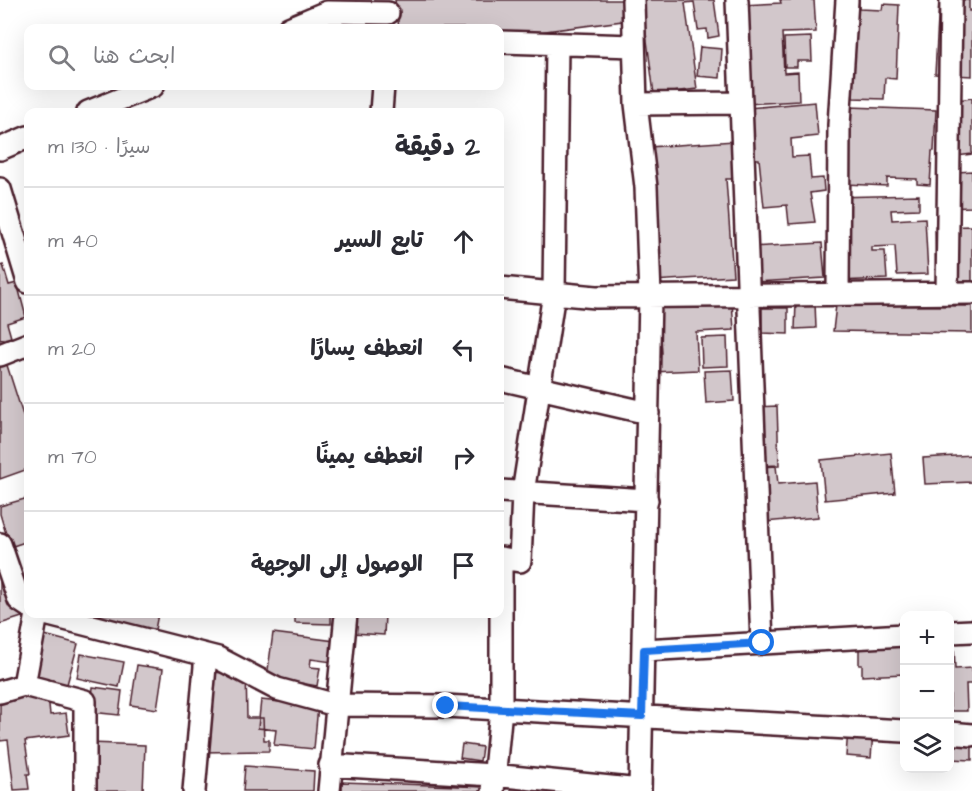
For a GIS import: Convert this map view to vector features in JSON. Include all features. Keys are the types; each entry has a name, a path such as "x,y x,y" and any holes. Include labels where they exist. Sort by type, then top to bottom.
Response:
{"street":[{"path":"330,765 493,783 640,790 650,296 646,187 636,104 633,0"},
{"path":"737,0 762,643"},
{"path":"838,294 838,125 847,0"},
{"path":"947,293 951,0"},
{"path":"298,24 327,12 388,14"},
{"path":"504,42 634,45"},
{"path":"504,558 520,561 523,493 554,293 557,44"},
{"path":"98,108 143,90"},
{"path":"381,108 383,90"},
{"path":"636,104 741,103"},
{"path":"0,149 24,139"},
{"path":"0,189 24,269"},
{"path":"504,288 596,297 972,293"},
{"path":"0,355 24,346"},
{"path":"504,380 648,413"},
{"path":"504,491 646,500"},
{"path":"0,544 19,600 24,603"},
{"path":"24,685 36,618"},
{"path":"61,618 218,658 277,689 336,705 501,709 900,731"},
{"path":"328,791 346,618"},
{"path":"493,783 501,709 501,618"},
{"path":"954,632 972,631"},
{"path":"644,650 900,635"},
{"path":"194,791 206,655"},
{"path":"0,692 24,685 85,701 85,791"},
{"path":"954,733 972,735"}],"building":[{"path":"395,0 714,0 719,36 708,38 707,29 698,30 694,2 685,3 697,89 654,94 642,2 630,20 504,36 504,24 398,24"},
{"path":"780,0 814,0 816,32 782,33 784,73 798,72 799,101 747,104 743,5 781,3"},
{"path":"844,0 859,0 859,9 882,10 883,4 899,5 896,79 885,78 884,99 853,98 855,23"},
{"path":"939,0 969,0 969,11 972,11 972,76 935,74"},
{"path":"811,37 812,61 797,61 797,67 785,67 784,38"},
{"path":"700,47 722,49 720,78 697,76"},
{"path":"972,98 972,154 949,157 941,102"},
{"path":"815,102 818,136 791,139 792,157 809,156 811,179 823,178 824,191 810,193 815,222 789,224 787,205 764,207 759,159 753,159 748,108"},
{"path":"849,107 936,110 930,185 917,184 917,179 887,178 887,186 846,184"},
{"path":"734,141 737,179 726,179 733,276 653,281 649,147"},
{"path":"972,171 972,207 944,208 943,173"},
{"path":"919,195 919,209 891,210 892,220 925,218 928,274 897,275 895,246 872,247 872,251 885,251 887,279 837,281 833,197"},
{"path":"972,226 972,281 936,281 935,227"},
{"path":"822,243 825,278 753,282 751,247"},
{"path":"3,265 9,285 17,283 24,318 7,323 11,337 0,340 0,266"},
{"path":"732,302 734,330 696,332 698,370 652,372 651,353 662,353 659,306"},
{"path":"796,303 815,303 816,328 795,329"},
{"path":"836,305 972,306 972,333 833,331"},
{"path":"762,308 788,308 788,334 762,333"},
{"path":"727,337 728,366 702,367 701,338"},
{"path":"6,362 24,418 24,470 0,479 0,364"},
{"path":"732,370 734,401 706,403 704,371"},
{"path":"777,406 779,465 754,466 752,407"},
{"path":"891,453 895,493 825,500 821,460"},
{"path":"972,455 972,482 925,484 923,458"},
{"path":"776,466 778,484 815,481 818,517 765,522 760,467"},
{"path":"24,499 24,542 10,547 0,514 0,506"},
{"path":"5,562 22,617 0,624 0,563"},
{"path":"80,618 157,618 155,630"},
{"path":"295,618 331,618 331,624 295,623"},
{"path":"354,618 385,618 384,635 353,633"},
{"path":"273,633 335,641 332,662 311,659 310,667 320,668 317,686 267,677"},
{"path":"41,634 78,644 66,688 29,678"},
{"path":"954,643 955,669 972,668 972,684 966,684 967,711 954,711"},
{"path":"900,646 900,674 862,676 862,665 859,665 859,648"},
{"path":"81,654 124,662 119,687 77,678"},
{"path":"137,665 163,669 157,709 131,705"},
{"path":"246,672 247,718 263,718 264,740 269,740 269,751 202,752 195,737 193,673"},
{"path":"93,687 122,691 119,715 91,712"},
{"path":"48,694 50,715 66,713 69,735 25,741 30,774 27,774 29,789 14,790 8,740 0,741 0,697"},
{"path":"261,700 318,706 314,749 274,745 276,730 258,728"},
{"path":"848,730 873,732 871,758 846,756"},
{"path":"954,733 972,734 972,760 954,759"},
{"path":"90,743 145,745 143,791 88,791"},
{"path":"462,744 482,747 480,761 460,758"},
{"path":"245,766 314,771 313,791 243,791"},
{"path":"342,782 487,787 487,791 342,791"}],"route":[{"path":"446,706 642,716 644,650 762,643"}]}
